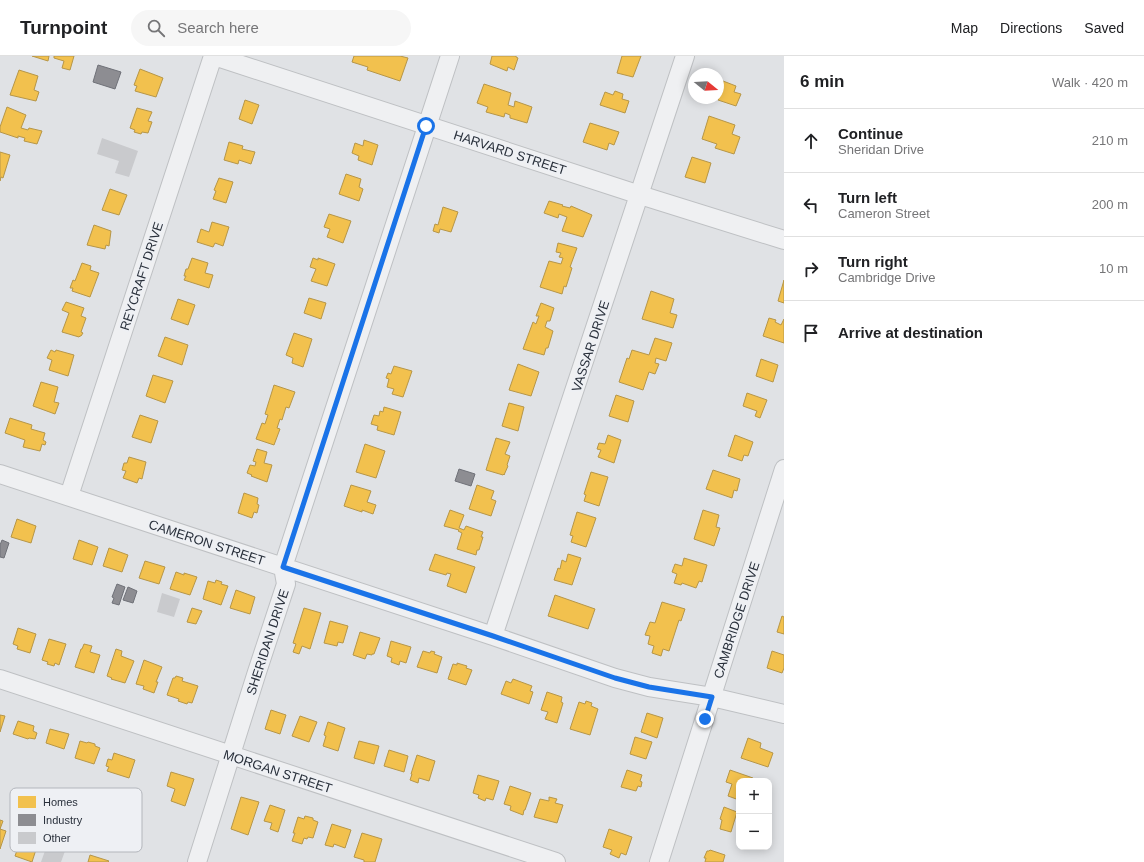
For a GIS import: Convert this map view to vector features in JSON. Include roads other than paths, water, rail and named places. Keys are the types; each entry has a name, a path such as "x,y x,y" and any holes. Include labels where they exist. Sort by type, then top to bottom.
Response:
{"street":[{"name":"HARVARD STREET","path":"214,56 426,126 784,240"},
{"name":"REYCRAFT DRIVE","path":"69,496 214,56"},
{"name":"SHERIDAN DRIVE","path":"196,862 286,584 283,567 450,56"},
{"name":"VASSAR DRIVE","path":"493,636 685,56"},
{"name":"CAMBRIDGE DRIVE","path":"659,862 784,469"},
{"name":"CAMERON STREET","path":"0,474 493,636 615,678 649,687 712,697 784,714"},
{"name":"MORGAN STREET","path":"0,679 556,862"}]}
